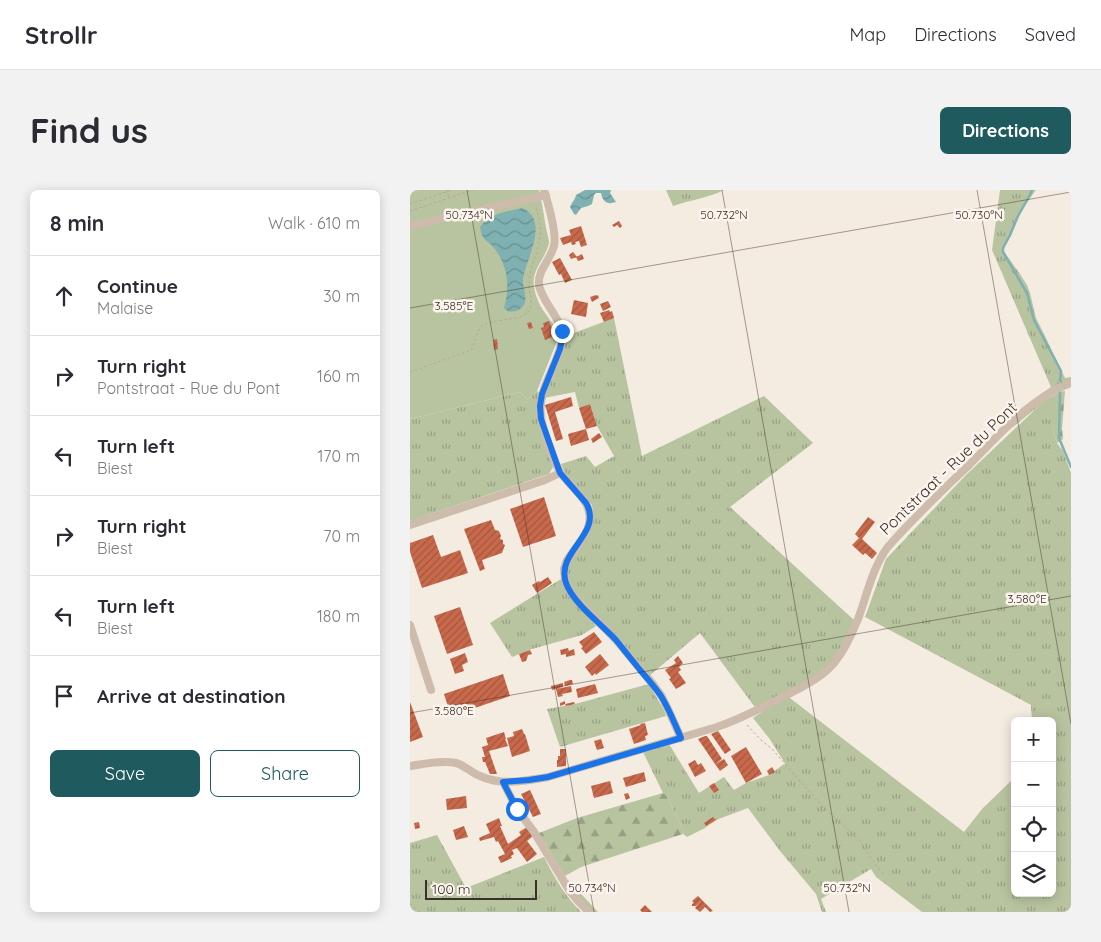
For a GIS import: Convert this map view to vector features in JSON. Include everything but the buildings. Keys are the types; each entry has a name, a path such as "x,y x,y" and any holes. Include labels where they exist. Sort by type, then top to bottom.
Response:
{"street":[{"path":"410,226 533,198 545,192 555,243 540,276 539,285 562,336 560,349 542,394 540,410 544,429 560,473 586,503 590,514 584,535 565,565 566,584 575,598 616,640 652,684 668,709 681,738"},
{"name":"Pontstraat - Rue du Pont","path":"410,766 445,762 458,764 484,778 503,782 548,777 717,727 742,718 806,685 818,678 829,668 849,640 875,570 886,548 1033,404 1062,386 1071,383"},
{"path":"410,525 545,480 560,473"},
{"path":"410,625 431,690"},
{"path":"503,782 517,809 534,832 569,890 589,912"}],"path":[{"path":"410,204 452,190"},
{"path":"410,211 473,190"},
{"path":"447,191 449,198"},
{"path":"410,372 469,351 472,349 480,327 519,317 529,311 532,305 529,282 540,235 539,221 533,198"},
{"path":"742,718 821,805 859,840 877,867 885,875"},
{"path":"410,904 420,912"}],"green space":[{"path":"410,190 539,190 549,243 537,269 534,286 543,310 556,328 557,341 537,391 527,400 520,392 410,419"},
{"path":"666,190 724,190 673,206"},
{"path":"1000,190 1036,190 1020,212 1003,250 1027,285 1036,318 1065,378 1071,377 1071,381 1022,411 1021,409 1051,387 992,250"},
{"path":"614,318 642,456 764,396 813,443 730,507 854,620 841,647 828,666 815,678 786,695 964,832 982,809 1011,781 1011,897 1056,897 1056,717 1032,717 1031,705 865,617 886,559 966,475 1040,405 1013,427 1012,425 1033,407 1060,392 1053,430 1071,473 1071,912 922,912 876,877 871,869 821,899 826,912 822,912 816,894 780,851 748,808 716,820 687,837 683,834 684,832 667,796 663,793 643,752 669,744 699,793 724,777 734,790 746,783 769,775 784,764 786,765 769,738 753,718 784,697 757,707 754,706 700,633 649,676 573,592 568,581 568,562 579,550 591,530 592,505 566,475 561,464 586,456 595,467 614,456 597,426 590,404 579,408 575,392 544,398 562,353 566,336"},
{"path":"537,391 540,393 548,449 553,467 549,474 410,521 410,419 520,392 527,400"},
{"path":"1065,391 1063,439 1057,443 1053,430 1058,392"},
{"path":"561,579 568,593 596,626 582,635 532,649 512,657 490,623"},
{"path":"649,684 666,716 560,747 547,709 575,704"},
{"path":"663,793 667,796 684,832 683,834 581,867 565,876 539,833 577,818"},
{"path":"437,835 466,888 544,857 560,886 581,912 410,912 410,843"},
{"path":"568,880 598,912 592,912 566,881"}],"water":[{"path":"585,190 611,190 610,193 616,202 606,202 601,193 596,193 592,204 581,208 576,215 570,207 576,195"},
{"path":"523,208 531,214 535,222 536,231 523,279 525,303 519,310 511,312 504,308 507,277 503,263 495,249 484,238 480,227 494,215"}],"waterway":[{"path":"1032,190 1003,248 1003,252 1027,293 1034,320 1061,371 1060,381"},
{"path":"1060,392 1059,438 1071,467"}],"route":[{"path":"517,809 503,782 548,777 681,738 668,709 652,684 616,640 575,598 566,584 565,565 587,529 590,514 586,503 560,473 541,419 540,406 542,394 560,349 562,331"}]}
